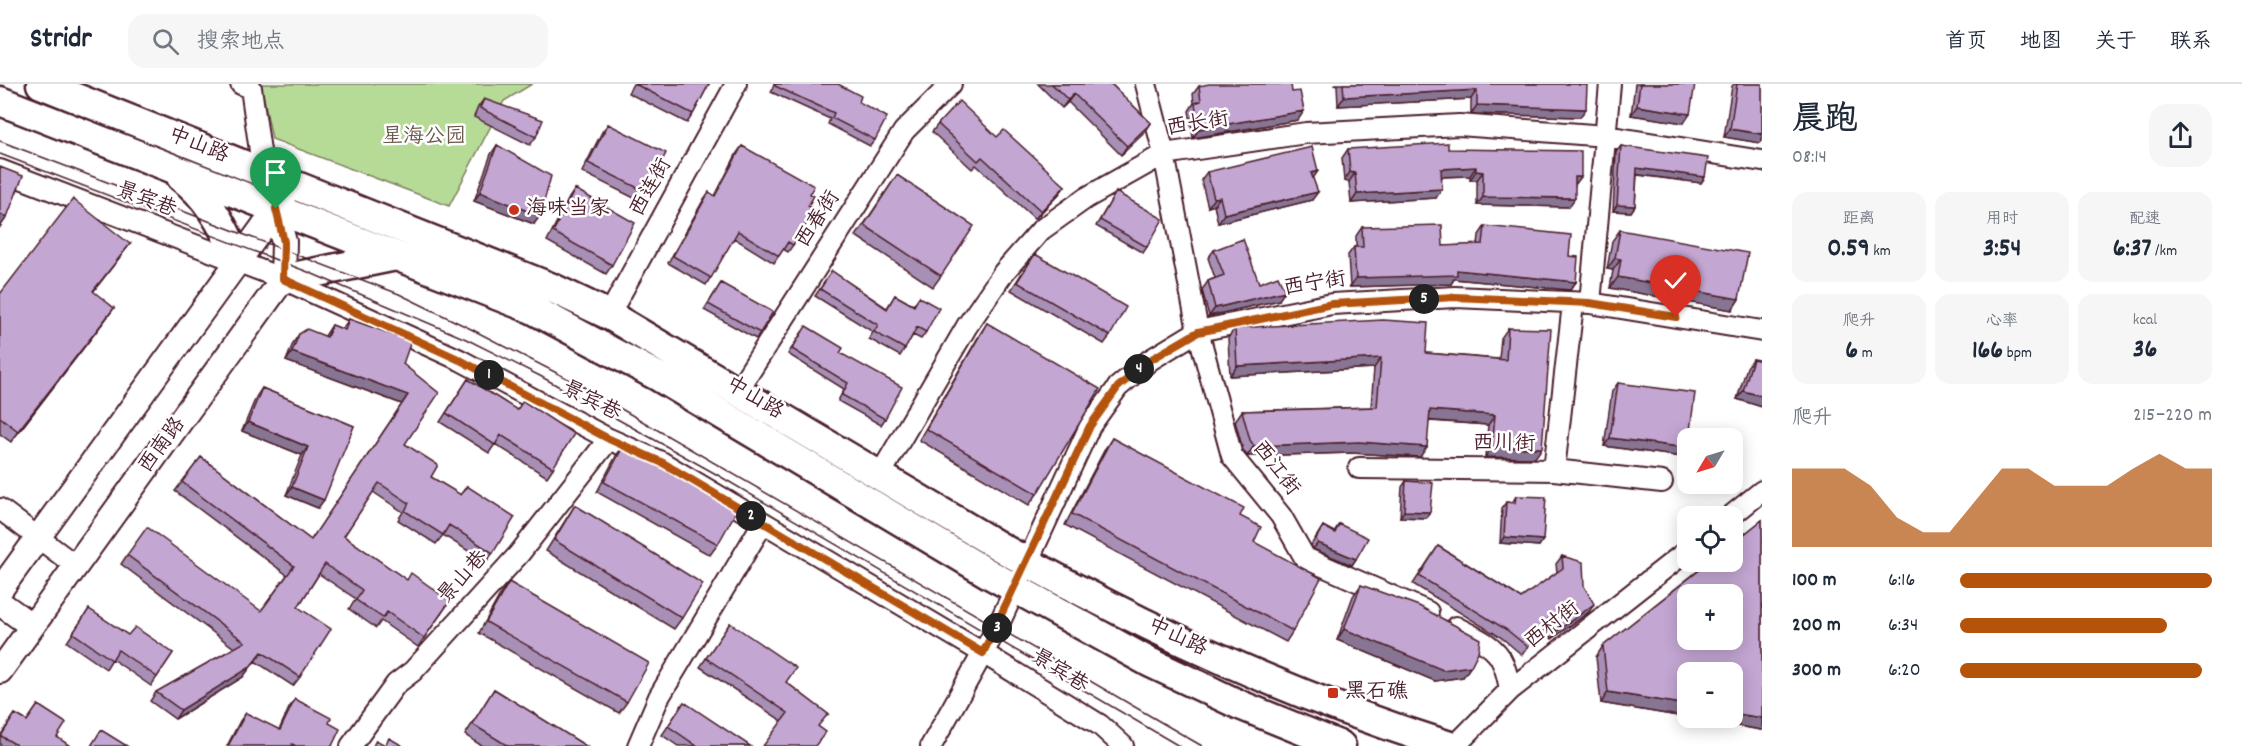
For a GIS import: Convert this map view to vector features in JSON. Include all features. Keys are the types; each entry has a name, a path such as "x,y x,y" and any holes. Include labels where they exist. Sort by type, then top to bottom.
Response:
{"highway":[{"name":"中山路","path":"41,84 550,287 609,315 1028,563 1161,631 1326,704 1453,746"},
{"name":"中山路","path":"0,101 532,309 594,340 1016,588 1149,662 1240,705 1341,746"},
{"path":"168,167 186,180 217,216 229,237 238,261"},
{"path":"283,279 396,256"}],"main road":[{"path":"263,172 276,209 284,242 283,279"},
{"path":"0,590 276,209 290,196 309,190"},
{"name":"西南路","path":"0,671 283,279"},
{"path":"0,603 32,626"}],"street":[{"path":"241,84 251,88 263,172"},
{"name":"西连街","path":"609,315 736,84"},
{"name":"西春街","path":"738,390 904,131 951,84"},
{"name":"西江街","path":"1146,84 1164,154 1198,332 1232,456 1281,516 1305,558 1415,605 1496,648 1507,673 1510,690"},
{"name":"西川街","path":"1359,468 1554,470 1582,304 1606,136 1610,84"},
{"name":"西长街","path":"880,475 967,326 1004,272 1041,230 1086,198 1164,154 1306,133 1460,125 1606,136 1762,161"},
{"name":"景宾巷","path":"0,170 283,279 460,360 609,439 663,463 983,653 1100,725 1123,746"},
{"name":"西宁街","path":"931,746 1016,588 1090,426 1118,387 1150,360 1198,332 1332,304 1455,297 1582,304 1762,331"},
{"name":"景山巷","path":"351,746 396,684 413,671 519,554 609,439"},
{"path":"1554,470 1662,482"},
{"path":"1743,506 1762,491"},
{"path":"0,509 76,566"},
{"path":"638,746 659,697 763,523"},
{"name":"西村街","path":"1453,746 1510,690 1677,559"}],"green space":[{"name":"星海公园","path":"261,84 532,84 504,101 449,206 272,139"}],"building":[{"path":"635,84 709,84 693,114"},
{"path":"775,84 838,84 861,96 859,102 887,117 875,140 832,118 834,113"},
{"path":"1052,84 1111,84 1151,123 1127,146 1074,94 1068,100"},
{"path":"1291,84 1292,92 1300,91 1304,111 1199,129 1195,103 1201,101 1199,86"},
{"path":"1343,84 1579,84 1587,85 1586,109 1477,105 1477,90 1344,97"},
{"path":"1640,84 1695,84 1690,114 1637,106"},
{"path":"1737,84 1762,84 1762,134 1730,129"},
{"path":"484,99 543,120 536,137 480,108"},
{"path":"959,101 997,137 1004,130 1065,186 1041,211 982,157 978,161 938,124"},
{"path":"608,124 666,153 646,192 588,163"},
{"path":"1448,143 1448,149 1581,151 1581,177 1575,177 1575,198 1483,197 1483,172 1476,171 1476,167 1441,169 1442,189 1357,194 1355,173 1350,172 1348,149"},
{"path":"497,145 551,176 540,216 480,192"},
{"path":"742,146 814,186 810,194 814,196 808,206 815,210 793,245 788,242 779,256 738,231 711,278 673,256 709,192 715,196"},
{"path":"1621,146 1708,158 1705,177 1637,168 1635,206 1617,205"},
{"path":"1312,147 1318,171 1311,173 1318,192 1224,214 1220,197 1214,198 1207,172"},
{"path":"0,167 23,176 7,217 0,214"},
{"path":"897,175 974,226 941,276 864,225"},
{"path":"575,189 635,223 612,265 553,232"},
{"path":"1116,192 1163,219 1147,247 1100,220"},
{"path":"73,199 130,244 93,291 114,308 18,431 0,417 0,294"},
{"path":"1442,225 1443,246 1483,244 1485,226 1571,235 1569,256 1578,257 1576,282 1457,270 1457,275 1356,278 1354,247 1363,247 1362,227"},
{"path":"1620,230 1748,253 1739,299 1618,277 1621,259 1615,258"},
{"path":"1243,239 1259,283 1278,276 1285,291 1215,308 1208,281 1224,275 1214,250"},
{"path":"1035,254 1126,307 1110,336 1017,282"},
{"path":"832,271 887,309 895,295 914,306 919,297 939,308 926,332 917,327 905,349 874,332 878,325 820,289"},
{"path":"721,283 773,312 760,333 708,304"},
{"path":"349,319 411,341 403,364 439,393 405,444 438,465 431,477 461,495 467,486 515,517 493,553 449,525 443,535 405,511 409,503 379,483 344,536 407,580 411,573 450,601 424,638 387,612 383,618 356,600 362,590 325,564 298,607 331,629 300,677 262,652 249,668 181,710 156,692 245,642 127,555 147,527 261,611 294,566 182,482 201,457 311,540 408,395 292,352 299,334 307,329 327,337 332,325 345,330"},
{"path":"1383,320 1428,323 1426,353 1506,360 1508,328 1551,329 1542,448 1492,447 1495,415 1430,410 1427,447 1359,442 1254,446 1250,440 1242,411 1377,407 1381,358 1237,366 1235,328"},
{"path":"987,323 1100,389 1037,494 926,429"},
{"path":"806,326 843,348 840,353 902,387 885,419 842,395 848,383 792,349"},
{"path":"1753,359 1762,361 1762,396 1743,391"},
{"path":"468,379 517,410 523,401 574,434 553,468 501,435 495,445 446,413"},
{"path":"1618,383 1695,393 1690,428 1677,428 1677,447 1610,438"},
{"path":"262,388 354,426 324,500 292,487 308,447 248,422"},
{"path":"1112,438 1244,508 1240,516 1261,527 1254,542 1321,578 1293,631 1072,514"},
{"path":"624,445 738,508 718,544 604,482"},
{"path":"1406,481 1433,483 1430,512 1404,511"},
{"path":"1516,496 1546,497 1543,540 1504,537 1506,502 1515,503"},
{"path":"575,505 703,584 682,618 554,540"},
{"path":"1762,520 1762,718 1743,715 1743,662 1677,662 1677,703 1608,692 1603,646 1677,588 1677,650 1743,650 1743,584 1682,584 1697,572 1743,572 1743,535"},
{"path":"1339,524 1368,538 1356,559 1318,543 1316,539 1323,526 1335,533"},
{"path":"1438,546 1521,598 1563,568 1562,556 1583,562 1584,586 1594,604 1557,631 1548,619 1528,647 1507,630 1419,576"},
{"path":"509,582 649,663 627,702 486,622"},
{"path":"1361,585 1419,606 1480,639 1478,652 1471,666 1443,670 1344,629"},
{"path":"89,609 128,635 135,627 173,653 157,677 118,650 112,660 73,633"},
{"path":"730,623 796,668 786,682 828,714 818,726 826,732 815,746 763,746 788,713 706,658"},
{"path":"494,689 586,746 508,746 472,724"},
{"path":"295,699 331,718 329,723 340,729 332,746 292,744 291,746 228,746 246,713 280,730"},
{"path":"684,702 750,746 697,746 668,726"},
{"path":"38,705 66,723 57,737 70,746 18,746 1,736 15,714 27,721"},
{"path":"101,730 127,746 91,746"},
{"path":"389,738 403,746 373,746 376,740 385,745"}],"tram line":[{"path":"0,141 399,294 471,329 580,385 1202,746"},
{"path":"0,154 308,272 466,339 540,376 716,474 1179,746"}],"place":[{"name":"海味当家","path":"514,210"},
{"name":"黑石礁","path":"1333,693"}],"route":[{"path":"276,209 284,242 283,279 460,360 609,439 663,463 983,653 1016,588 1090,426 1118,387 1150,360 1198,332 1332,304 1455,297 1590,303 1676,317"}]}
